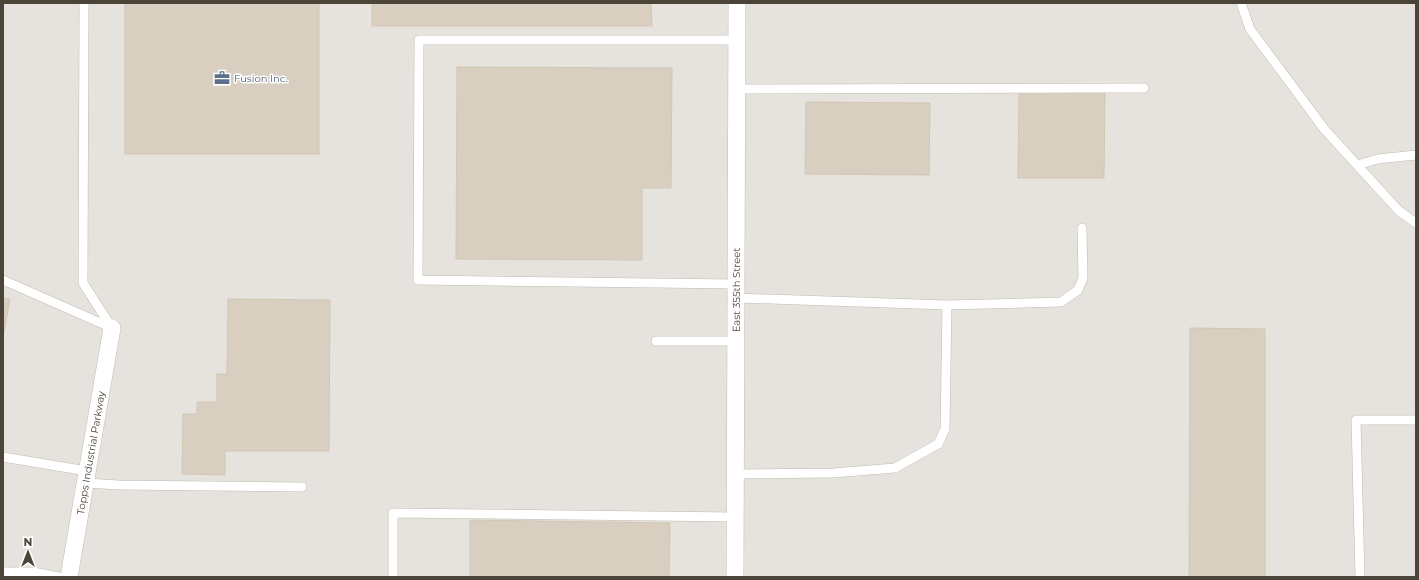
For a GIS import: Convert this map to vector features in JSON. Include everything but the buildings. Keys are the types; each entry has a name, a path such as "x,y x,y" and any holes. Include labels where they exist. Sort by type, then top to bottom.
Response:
{"street":[{"name":"East 355th Street","path":"735,577 737,3"},
{"name":"Topps Industrial Parkway","path":"69,577 112,328"}],"lane":[{"path":"84,3 83,283 112,328"},
{"path":"1241,3 1250,29 1325,130 1399,211 1416,223"},
{"path":"737,40 419,40 418,280 736,291 947,305 1062,302 1078,290 1083,278 1082,228"},
{"path":"737,89 1144,88"},
{"path":"1357,166 1378,159 1416,155"},
{"path":"3,280 112,328"},
{"path":"736,474 833,473 895,468 938,444 945,428 947,305"},
{"path":"656,341 736,341"},
{"path":"1360,577 1356,420 1416,420"},
{"path":"3,457 86,477 302,487"},
{"path":"393,577 393,513 735,517"},
{"path":"3,572 33,572 59,577"}],"shaded area":[{"path":"3,3 1416,3 1416,577 3,577"}],"place":[{"name":"Fusion Inc.","path":"222,78"}]}
